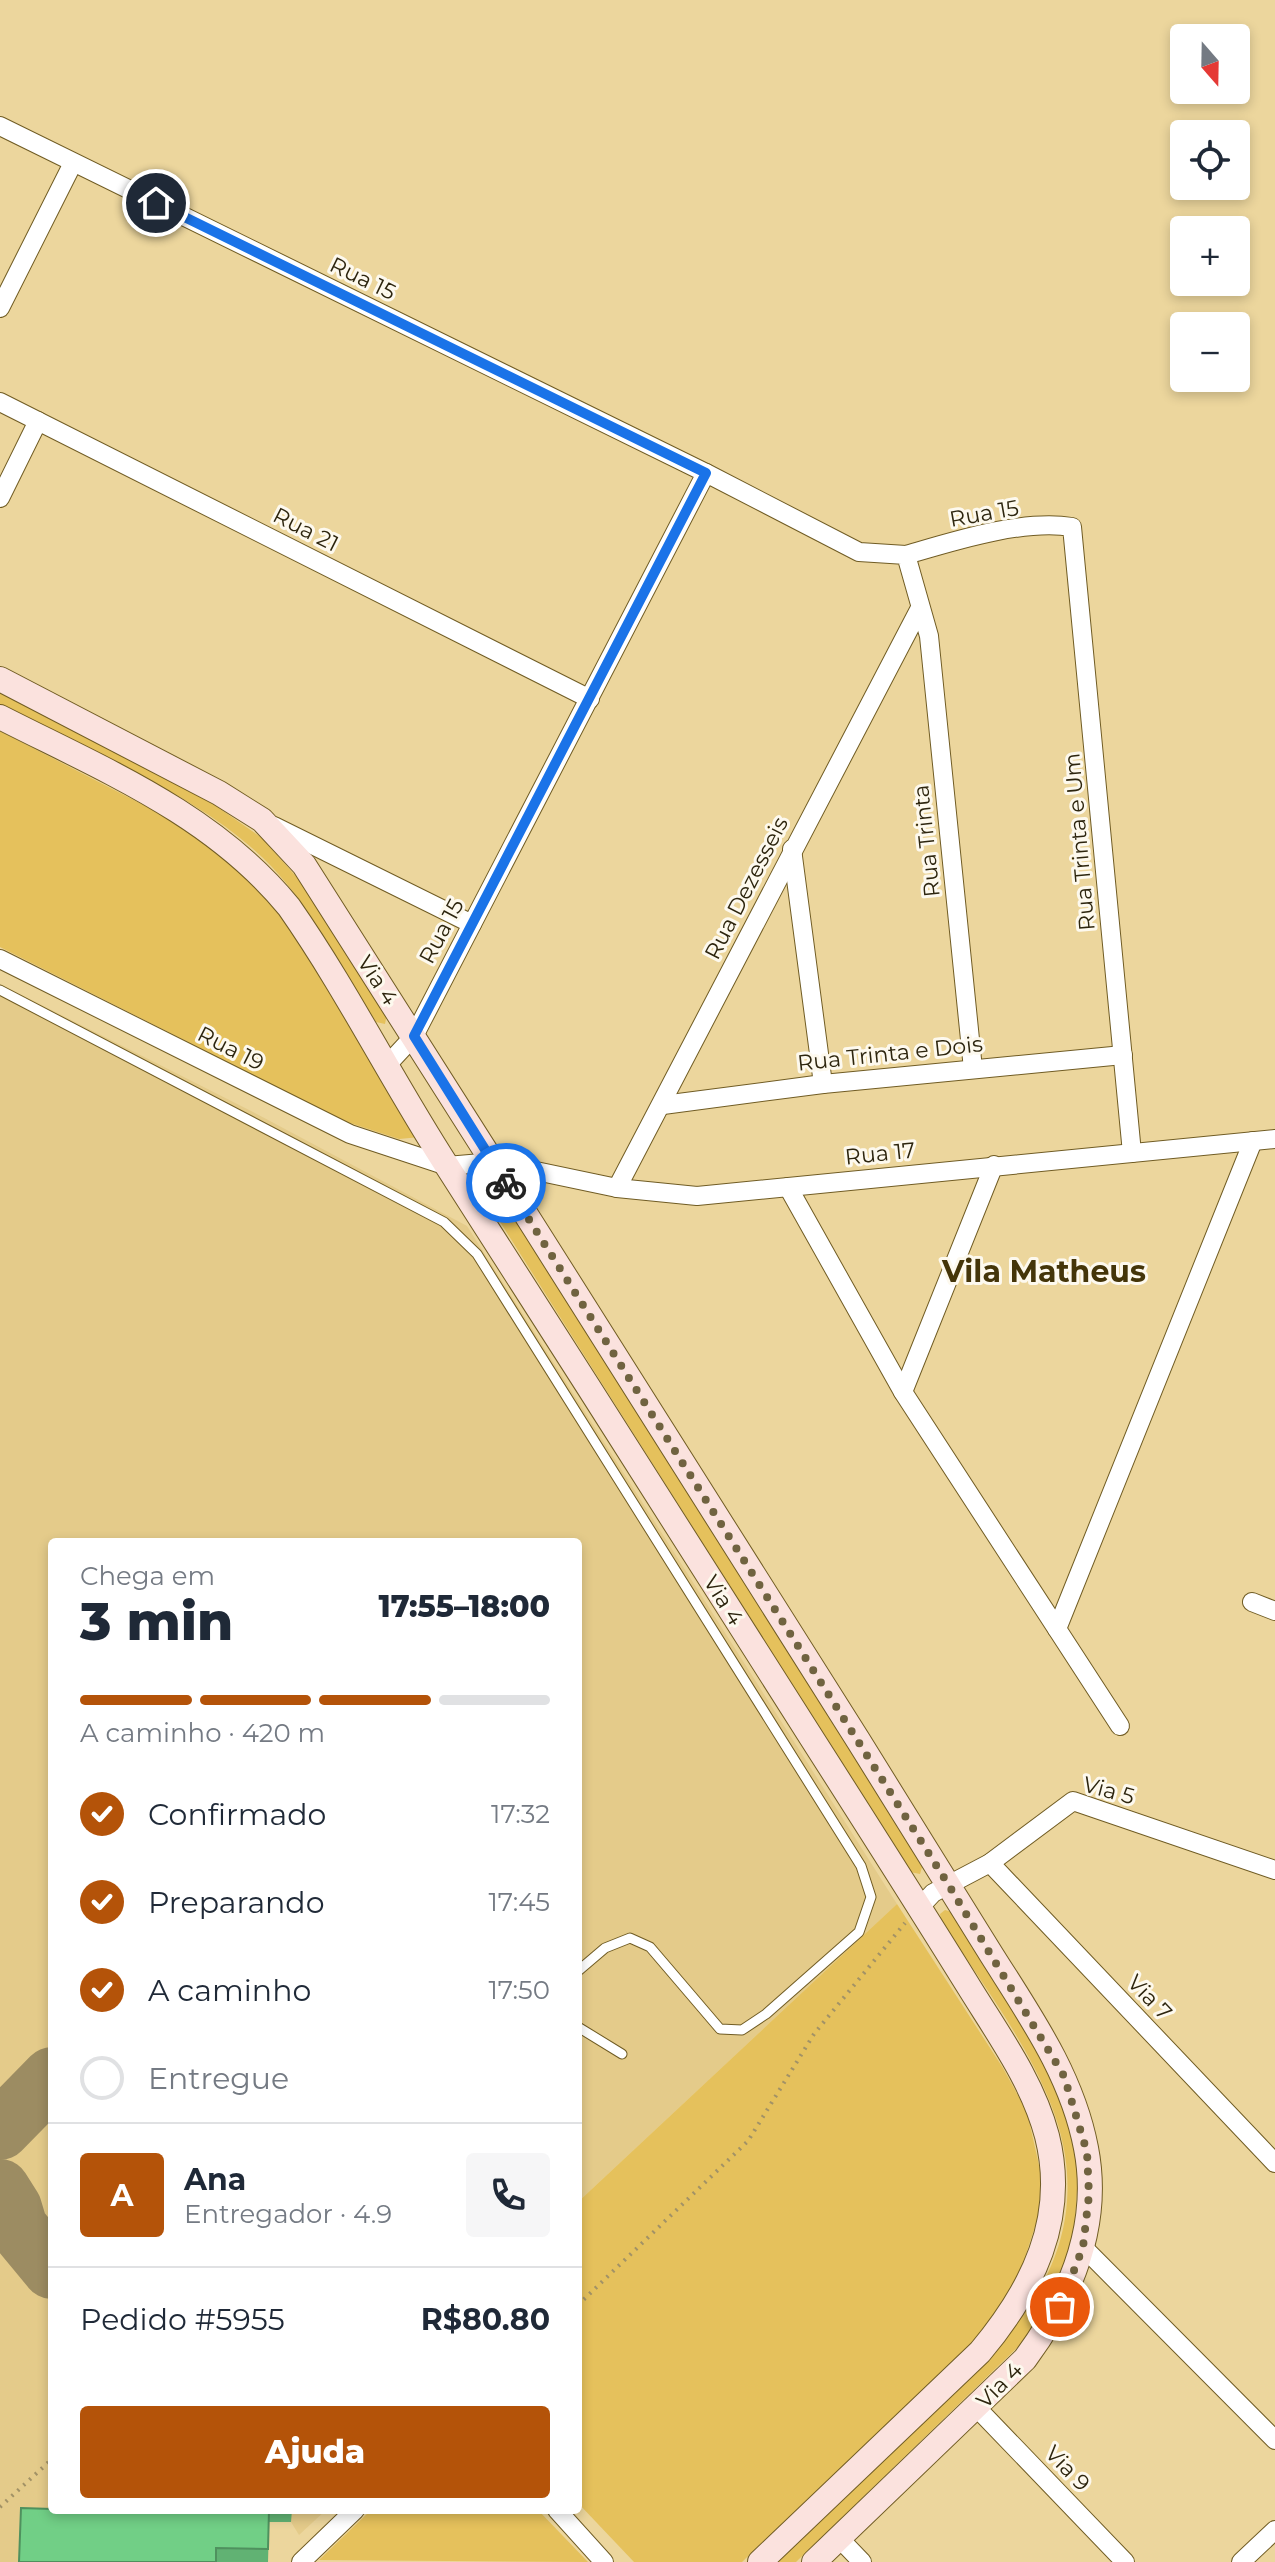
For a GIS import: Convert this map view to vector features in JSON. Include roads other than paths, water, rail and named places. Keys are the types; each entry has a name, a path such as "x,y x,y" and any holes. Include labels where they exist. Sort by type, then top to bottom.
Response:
{"street":[{"name":"Rua 15","path":"0,126 706,473 859,552 906,555 970,537 1058,525 1072,527"},
{"path":"0,308 73,163"},
{"name":"Rua 21","path":"0,402 590,699"},
{"path":"0,498 38,421"},
{"name":"Rua 15","path":"388,1064 414,1036 706,473"},
{"name":"Rua Trinta e Um","path":"1072,527 1132,1153"},
{"path":"906,555 919,610"},
{"name":"Rua Dezesseis","path":"617,1188 919,610"},
{"name":"Rua Trinta","path":"919,610 929,636 973,1069"},
{"name":"Via 4","path":"0,679 219,793 262,820 304,865 948,1884 1064,2076 1087,2152 1089,2195 1083,2247 1068,2290 1051,2323 1025,2359 814,2562"},
{"name":"Via 4","path":"0,717 177,808 238,852 267,879 295,915 447,1166 919,1908 1034,2097 1047,2137 1053,2176 1052,2213 1045,2247 1030,2285 980,2352 760,2562"},
{"path":"262,820 472,924"},
{"path":"792,849 823,1084"},
{"name":"Rua 19","path":"0,959 350,1134 447,1166"},
{"name":"Rua Trinta e Dois","path":"663,1105 823,1084 1123,1055"},
{"name":"Rua 17","path":"447,1166 493,1162 617,1188 697,1196 1275,1139"},
{"path":"1057,1629 1253,1141"},
{"path":"903,1392 994,1165"},
{"path":"788,1187 903,1392 1120,1726"},
{"path":"1252,1602 1275,1611"},
{"name":"Via 5","path":"919,1908 948,1884 990,1863 1073,1801 1266,1867"},
{"name":"Via 7","path":"990,1863 1275,2163"},
{"path":"1266,1867 1275,1883"},
{"path":"1083,2247 1275,2440"},
{"name":"Via 9","path":"976,2407 1125,2562"},
{"path":"301,2562 351,2514"},
{"path":"561,2514 604,2562"},
{"path":"1241,2562 1275,2530"},
{"path":"839,2538 862,2562"}],"lane":[{"path":"0,990 444,1222 477,1254 861,1866 871,1897 859,1932 766,2014 742,2030 720,2029 650,1947 630,1938 605,1948 582,1968"},
{"path":"582,2029 622,2054"}],"district":[{"name":"Vila Matheus","path":"1044,1272"}]}
